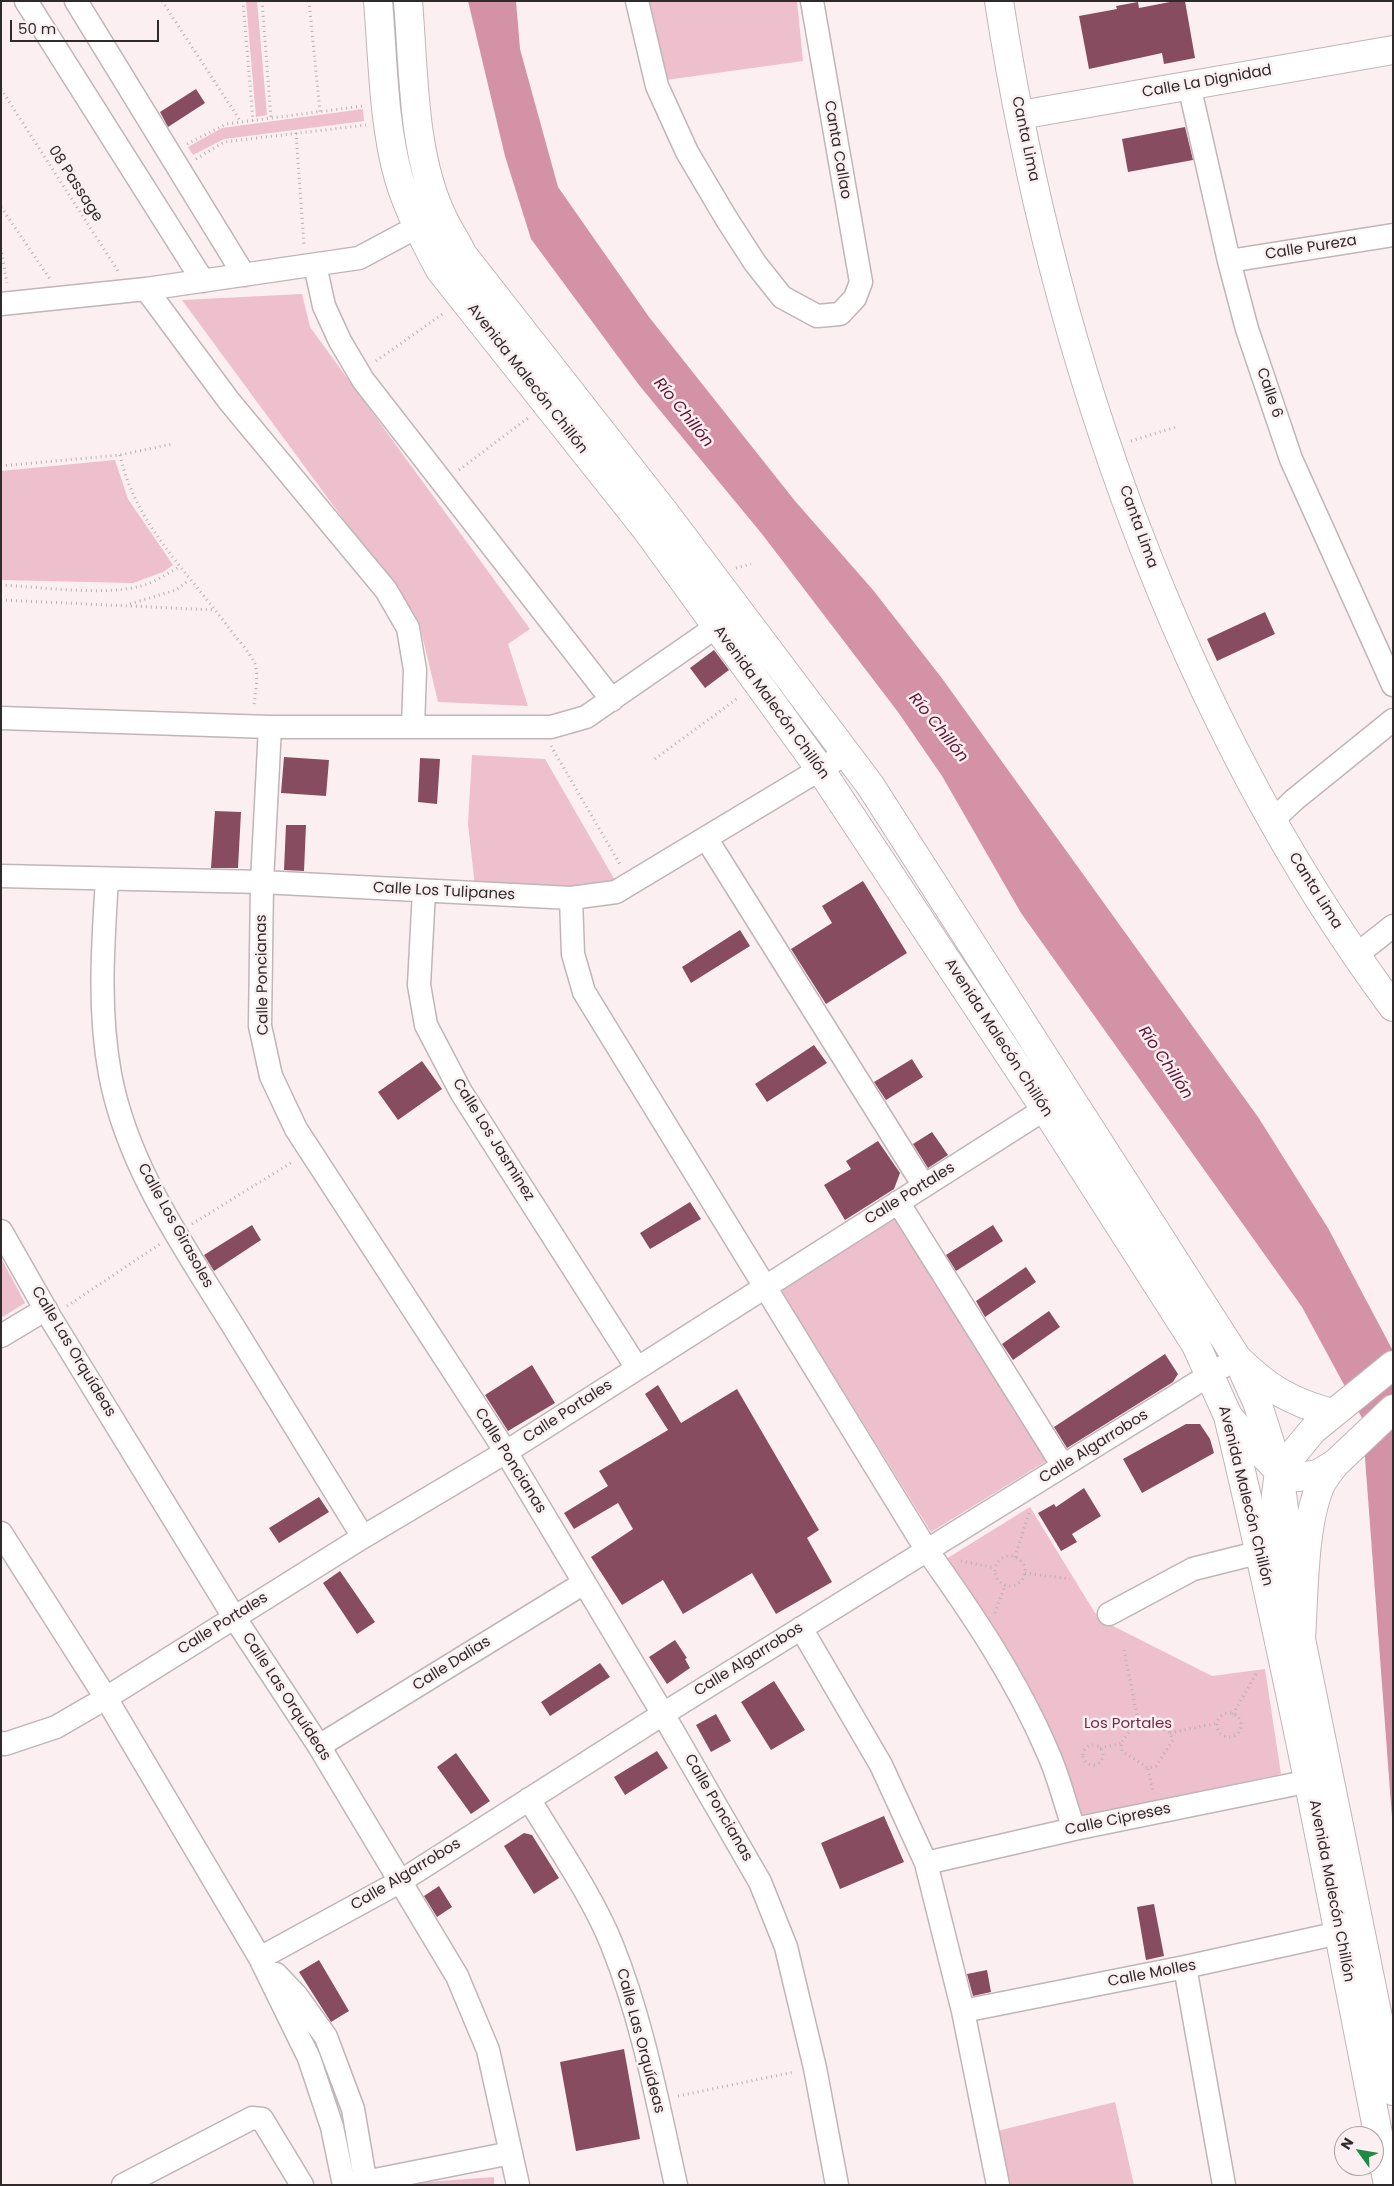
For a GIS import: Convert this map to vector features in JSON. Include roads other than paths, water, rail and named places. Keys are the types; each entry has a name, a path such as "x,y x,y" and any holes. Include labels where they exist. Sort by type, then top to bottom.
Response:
{"main road":[{"name":"Avenida Malecón Chillón","path":"378,1 388,113 399,179 417,227 440,270 646,529 820,769 1045,1109 1196,1345 1210,1374 1228,1416 1261,1552 1310,1781 1388,2185"},
{"name":"Avenida Malecón Chillón","path":"408,1 418,126 429,176 442,217 464,255 666,513 870,784 1236,1358 1257,1402 1280,1471 1301,1639 1393,2091"},
{"name":"Canta Lima","path":"999,1 1020,115 1043,223 1061,295 1087,385 1170,613 1233,744 1290,851 1355,956 1393,1006"},
{"name":"Calle La Dignidad","path":"1020,115 1393,50"},
{"path":"1236,1358 1256,1378 1279,1394 1305,1406 1332,1413"},
{"path":"1268,1586 1271,1534 1280,1471 1313,1430 1393,1365"},
{"path":"1228,1416 1280,1471 1298,1477 1318,1474 1344,1454 1393,1409"},
{"path":"1301,1639 1307,1552 1313,1513 1322,1482 1344,1454"}],"street":[{"path":"26,1 203,281"},
{"path":"76,1 244,275"},
{"name":"Canta Callao","path":"637,1 657,86 687,152 755,263 782,297 816,316 840,314 855,298 861,282 812,1"},
{"name":"Calle 6","path":"1189,85 1229,261 1247,329 1291,459 1393,685"},
{"path":"5,304 138,290 359,258 417,227"},
{"name":"Calle Pureza","path":"1229,261 1393,235"},
{"path":"310,265 324,306 340,341 359,373 612,700"},
{"path":"138,290 386,590 408,628 415,670 413,727"},
{"path":"1,718 261,727 551,727 586,717 716,627"},
{"path":"1273,820 1294,800 1393,720"},
{"name":"Calle Poncianas","path":"261,727 262,882 260,1026 271,1076 296,1129 506,1452 663,1714 760,1882 786,1947 815,2068 837,2185"},
{"name":"Calle Los Tulipanes","path":"1,876 262,882 571,898 616,892 847,753"},
{"path":"706,838 924,1186"},
{"name":"Calle Los Girasoles","path":"106,879 101,970 103,1021 110,1075 127,1139 176,1234 363,1536"},
{"name":"Calle Los Jasminez","path":"424,891 419,984 426,1025 461,1092 637,1368"},
{"path":"571,898 573,954 584,992 926,1549 969,1610 1010,1680 1048,1753 1074,1829"},
{"path":"1355,956 1393,926"},
{"name":"Calle Portales","path":"3,1744 56,1727 106,1698 363,1536 506,1452 765,1285 1045,1109"},
{"path":"898,1202 1063,1466"},
{"name":"Calle Las Orquídeas","path":"1,1231 48,1313 234,1617 319,1746 457,1976 488,2050 518,2185"},
{"path":"1,1336 48,1313"},
{"name":"Calle Algarrobos","path":"260,1958 401,1881 926,1549 1236,1358"},
{"path":"1,1533 106,1698 260,1958 309,2058 332,2127 358,2184 511,2152"},
{"path":"1108,1614 1193,1569 1261,1552"},
{"name":"Calle Dalias","path":"319,1746 584,1583"},
{"path":"801,1628 882,1765 926,1863 964,2011 998,2185"},
{"name":"Calle Cipreses","path":"926,1863 1074,1829 1310,1781"},
{"name":"Calle Las Orquídeas","path":"529,1799 577,1878 611,1943 631,1996 676,2185"},
{"name":"Calle Molles","path":"964,2011 1185,1967 1339,1933"},
{"path":"1185,1967 1224,2185"},
{"path":"123,2185 149,2179 252,2118 257,2117 262,2119 302,2185"}],"water":[{"name":"Río Chillón","path":"468,1 516,1 520,49 558,187 649,317 795,501 873,590 941,677 1258,1117 1328,1228 1393,1351 1393,1831 1362,1418 1302,1307 1021,913 942,776 898,712 762,534 639,385 531,239 505,156"}],"park label":[{"name":"Los Portales","path":"1128,1724"}]}
